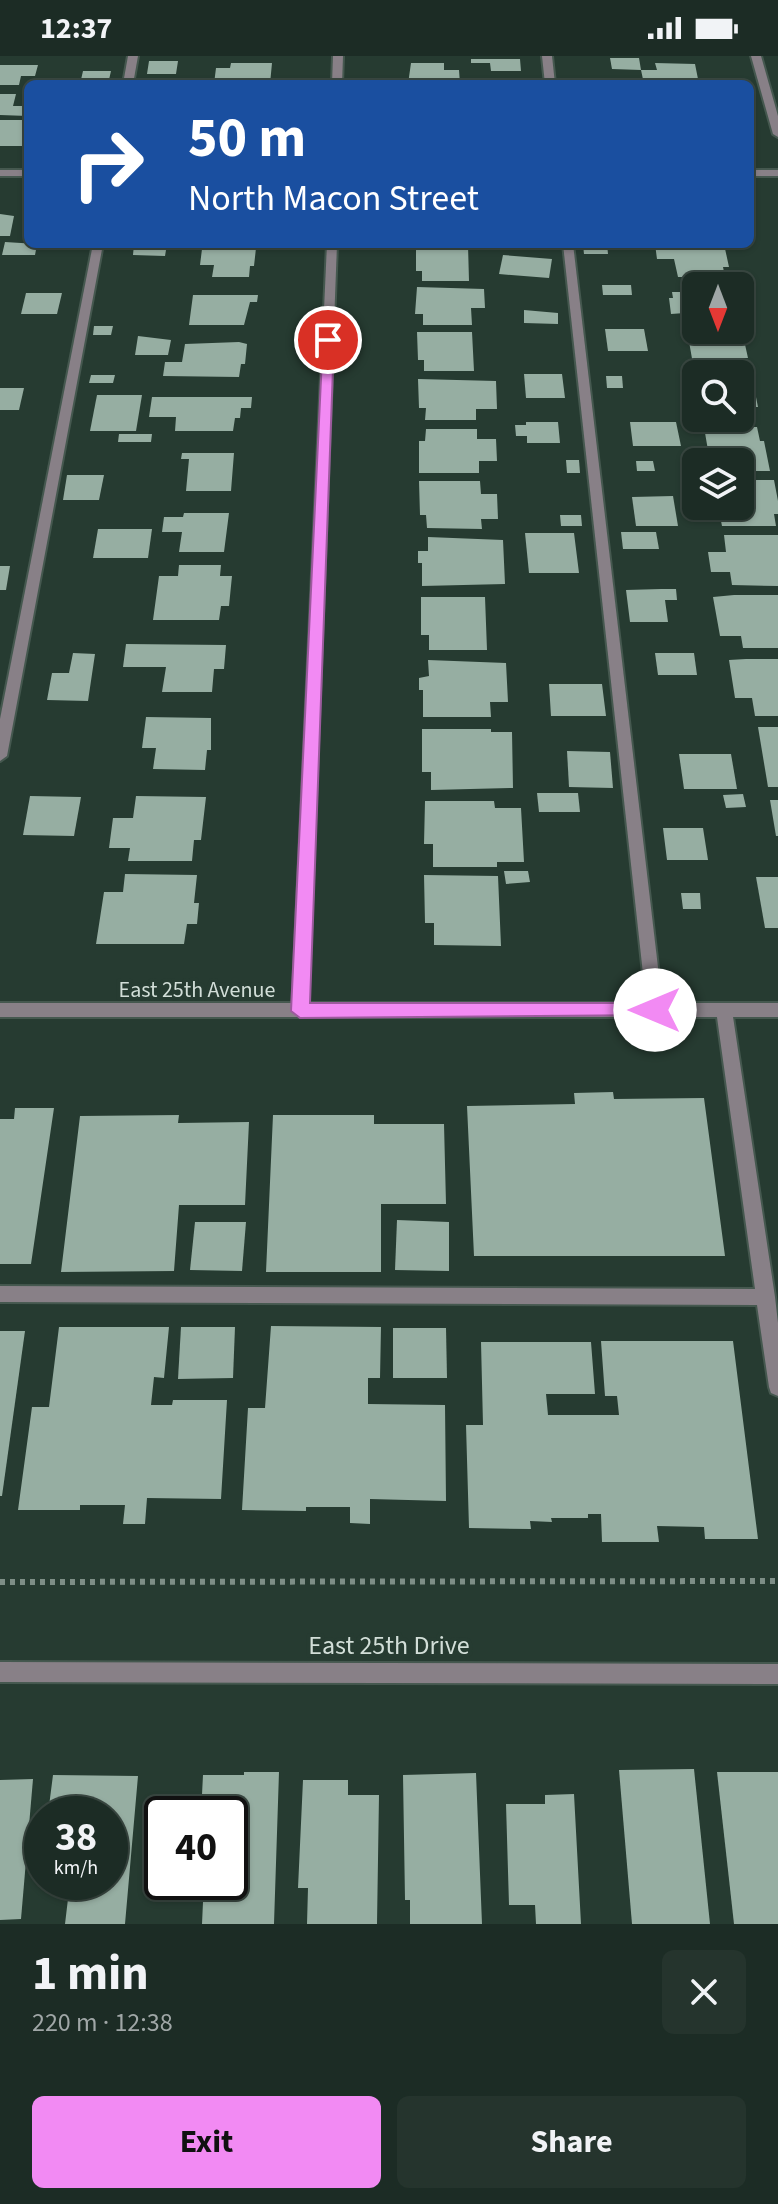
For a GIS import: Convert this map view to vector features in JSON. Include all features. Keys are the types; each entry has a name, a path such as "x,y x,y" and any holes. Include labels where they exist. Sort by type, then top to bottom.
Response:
{"street":[{"path":"129,80 133,56"},
{"path":"337,80 338,56"},
{"path":"547,56 550,80"},
{"path":"756,56 778,134"},
{"path":"0,173 24,173"},
{"path":"754,173 778,173"},
{"path":"0,756 97,248"},
{"path":"300,1011 332,248"},
{"path":"568,248 655,1010"},
{"name":"East 25th Avenue","path":"0,1010 778,1010"},
{"path":"724,1010 778,1387"},
{"path":"0,1294 766,1297"},
{"name":"East 25th Drive","path":"0,1672 778,1674"}],"path":[{"path":"0,1582 778,1581"}],"building":[{"path":"610,58 639,58 641,70 612,69"},
{"path":"471,59 520,59 521,71 491,71 490,63 471,63"},
{"path":"149,61 178,61 176,74 147,74"},
{"path":"231,63 272,63 270,80 214,80 216,68 230,68"},
{"path":"411,63 444,63 444,70 459,70 460,80 409,80"},
{"path":"655,63 695,64 698,79 643,80 641,70 657,70"},
{"path":"0,65 38,65 35,76 21,76 19,85 0,85"},
{"path":"83,71 111,71 109,80 81,80"},
{"path":"0,94 16,94 13,106 22,106 24,98 24,116 0,115"},
{"path":"0,120 23,120 24,146 0,146"},
{"path":"0,214 14,216 10,236 0,236"},
{"path":"5,242 24,243 24,248 36,248 35,255 2,255"},
{"path":"134,248 166,248 165,256 133,255"},
{"path":"256,248 249,277 212,277 214,265 200,265 202,249"},
{"path":"416,248 468,248 469,281 422,281 422,271 416,271"},
{"path":"583,248 607,248 608,254 584,254"},
{"path":"656,248 725,248 729,267 723,267 724,272 682,272 682,277 678,277 674,259 657,259"},
{"path":"503,255 552,259 549,278 499,274"},
{"path":"602,285 631,285 632,295 603,295"},
{"path":"682,286 682,313 671,314 669,298 673,298 672,292 681,292"},
{"path":"417,287 484,289 485,308 471,308 472,325 423,325 423,314 415,314"},
{"path":"26,293 62,293 57,314 21,314"},
{"path":"193,295 258,295 257,302 250,302 244,325 189,325"},
{"path":"524,310 558,313 558,324 524,323"},
{"path":"94,326 113,326 111,335 93,335"},
{"path":"605,329 644,329 648,351 608,351"},
{"path":"417,332 472,332 474,371 424,371 424,360 418,360"},
{"path":"138,336 171,340 168,355 135,355"},
{"path":"185,344 247,344 245,364 241,364 239,377 163,376 165,362 182,362"},
{"path":"689,344 745,344 748,358 742,360 692,360"},
{"path":"524,374 562,374 565,398 526,398"},
{"path":"91,375 115,375 113,383 89,383"},
{"path":"606,376 622,376 623,388 607,388"},
{"path":"418,379 496,381 497,409 476,409 476,420 425,420 426,408 419,408"},
{"path":"0,388 24,388 19,410 0,410"},
{"path":"97,395 142,395 136,431 90,431"},
{"path":"152,397 252,397 251,408 241,408 240,418 235,418 233,431 175,431 176,417 149,417"},
{"path":"526,422 558,422 560,443 527,443 527,436 516,436 515,425 526,425"},
{"path":"630,422 676,422 681,446 633,446"},
{"path":"754,427 757,427 760,441 764,441 770,471 754,471 754,448 708,448 705,432 754,432"},
{"path":"426,429 477,429 477,439 496,439 497,461 479,461 479,473 419,473 419,441 425,441"},
{"path":"119,434 152,434 151,442 118,442"},
{"path":"182,453 234,453 231,491 186,491 189,459 181,459"},
{"path":"566,460 579,460 580,473 567,473"},
{"path":"636,461 653,461 655,471 637,471"},
{"path":"67,475 104,475 99,500 63,500"},
{"path":"754,480 774,480 778,501 778,514 774,514 776,526 722,526 721,520 754,520"},
{"path":"419,481 480,481 481,494 497,494 498,519 481,519 482,529 427,528 426,515 420,515"},
{"path":"673,496 678,526 636,526 632,497"},
{"path":"184,513 229,513 224,552 179,552 182,532 162,532 164,517 183,517"},
{"path":"560,515 581,515 582,526 561,526"},
{"path":"98,529 152,529 148,558 93,558"},
{"path":"621,532 656,532 659,549 623,549"},
{"path":"525,533 574,533 579,573 529,573"},
{"path":"724,535 778,535 778,586 732,585 730,572 711,572 708,552 726,552"},
{"path":"428,537 503,540 505,584 422,586 422,563 418,563 418,551 428,551"},
{"path":"179,565 221,565 220,576 232,576 229,606 221,606 219,620 153,620 159,576 178,576"},
{"path":"0,566 10,566 6,590 0,590"},
{"path":"676,589 677,600 665,600 668,622 630,622 626,590"},
{"path":"778,595 778,648 743,648 741,636 720,636 713,597"},
{"path":"421,597 485,597 487,650 429,650 429,635 421,635"},
{"path":"126,644 226,645 224,669 214,669 212,692 162,692 166,667 123,667"},
{"path":"73,653 95,654 88,701 47,700 52,673 69,673"},
{"path":"655,653 694,653 697,675 658,675"},
{"path":"778,659 778,716 755,716 752,698 735,698 729,660"},
{"path":"428,660 506,663 508,702 490,702 491,717 423,717 423,690 419,690 419,678 429,676"},
{"path":"549,684 602,684 606,716 551,716"},
{"path":"146,717 211,718 211,750 207,750 205,770 153,769 156,748 142,748"},
{"path":"758,727 778,727 778,787 768,787"},
{"path":"422,729 512,732 513,788 431,790 431,772 422,772"},
{"path":"567,751 610,752 613,788 569,787"},
{"path":"679,754 731,754 737,789 684,789"},
{"path":"537,793 578,793 580,812 539,812"},
{"path":"743,794 746,807 726,808 723,795"},
{"path":"30,796 81,797 74,836 23,835"},
{"path":"136,796 206,797 201,840 194,840 192,861 128,861 130,848 109,848 113,818 133,818"},
{"path":"770,800 778,800 778,836 776,836"},
{"path":"425,801 494,801 495,808 521,808 524,862 497,862 497,867 433,867 433,844 424,844"},
{"path":"663,828 703,828 708,860 667,860"},
{"path":"504,871 528,871 530,882 506,884"},
{"path":"125,874 197,875 194,903 199,903 197,924 187,924 184,944 96,944 104,892 123,892"},
{"path":"424,875 498,876 501,946 434,945 434,923 425,923"},
{"path":"756,877 778,877 778,928 765,928"},
{"path":"681,893 700,893 701,909 683,909"},
{"path":"613,1092 614,1099 704,1098 725,1256 474,1256 467,1106 575,1104 574,1093"},
{"path":"15,1108 54,1108 31,1264 0,1264 0,1119 14,1119"},
{"path":"179,1115 178,1123 249,1122 245,1205 179,1205 174,1271 61,1272 80,1116"},
{"path":"273,1115 374,1115 374,1124 444,1124 446,1204 381,1204 381,1272 266,1272"},
{"path":"397,1220 449,1222 449,1271 395,1270"},
{"path":"195,1222 246,1222 242,1271 190,1270"},
{"path":"271,1326 381,1327 380,1378 368,1378 368,1404 445,1405 446,1501 370,1499 370,1524 350,1523 350,1507 306,1507 306,1511 242,1510 248,1408 265,1408"},
{"path":"59,1327 169,1327 164,1378 154,1377 151,1405 172,1405 173,1400 227,1400 221,1499 147,1498 145,1524 123,1524 125,1505 80,1505 80,1510 18,1510 32,1407 49,1407"},
{"path":"181,1327 235,1327 233,1378 178,1379"},
{"path":"393,1328 446,1328 447,1378 393,1378"},
{"path":"0,1331 25,1331 2,1496 0,1496"},
{"path":"601,1341 733,1341 758,1539 705,1539 704,1527 657,1526 659,1542 602,1542 601,1514 588,1514 588,1518 551,1518 552,1522 530,1521 531,1529 469,1528 466,1425 483,1425 481,1342 591,1342 595,1394 546,1394 548,1415 619,1415 617,1396 605,1396"},
{"path":"694,1769 710,1924 632,1924 619,1770"},
{"path":"244,1772 279,1772 274,1924 202,1924 203,1902 196,1900 248,1900 248,1796 202,1796 203,1775 244,1775"},
{"path":"717,1772 778,1772 778,1924 734,1924"},
{"path":"476,1773 482,1924 410,1924 410,1900 405,1900 403,1775"},
{"path":"53,1775 138,1776 128,1890 128,1796 50,1796"},
{"path":"33,1779 32,1796 24,1796 21,1919 0,1920 0,1780"},
{"path":"303,1780 348,1780 348,1795 379,1795 377,1924 307,1924 308,1888 298,1888"},
{"path":"574,1794 581,1924 536,1924 535,1905 509,1905 506,1804 545,1804 545,1795"},
{"path":"68,1900 127,1900 125,1924 65,1924"}],"route":[{"path":"328,340 300,1011 655,1010"}]}
